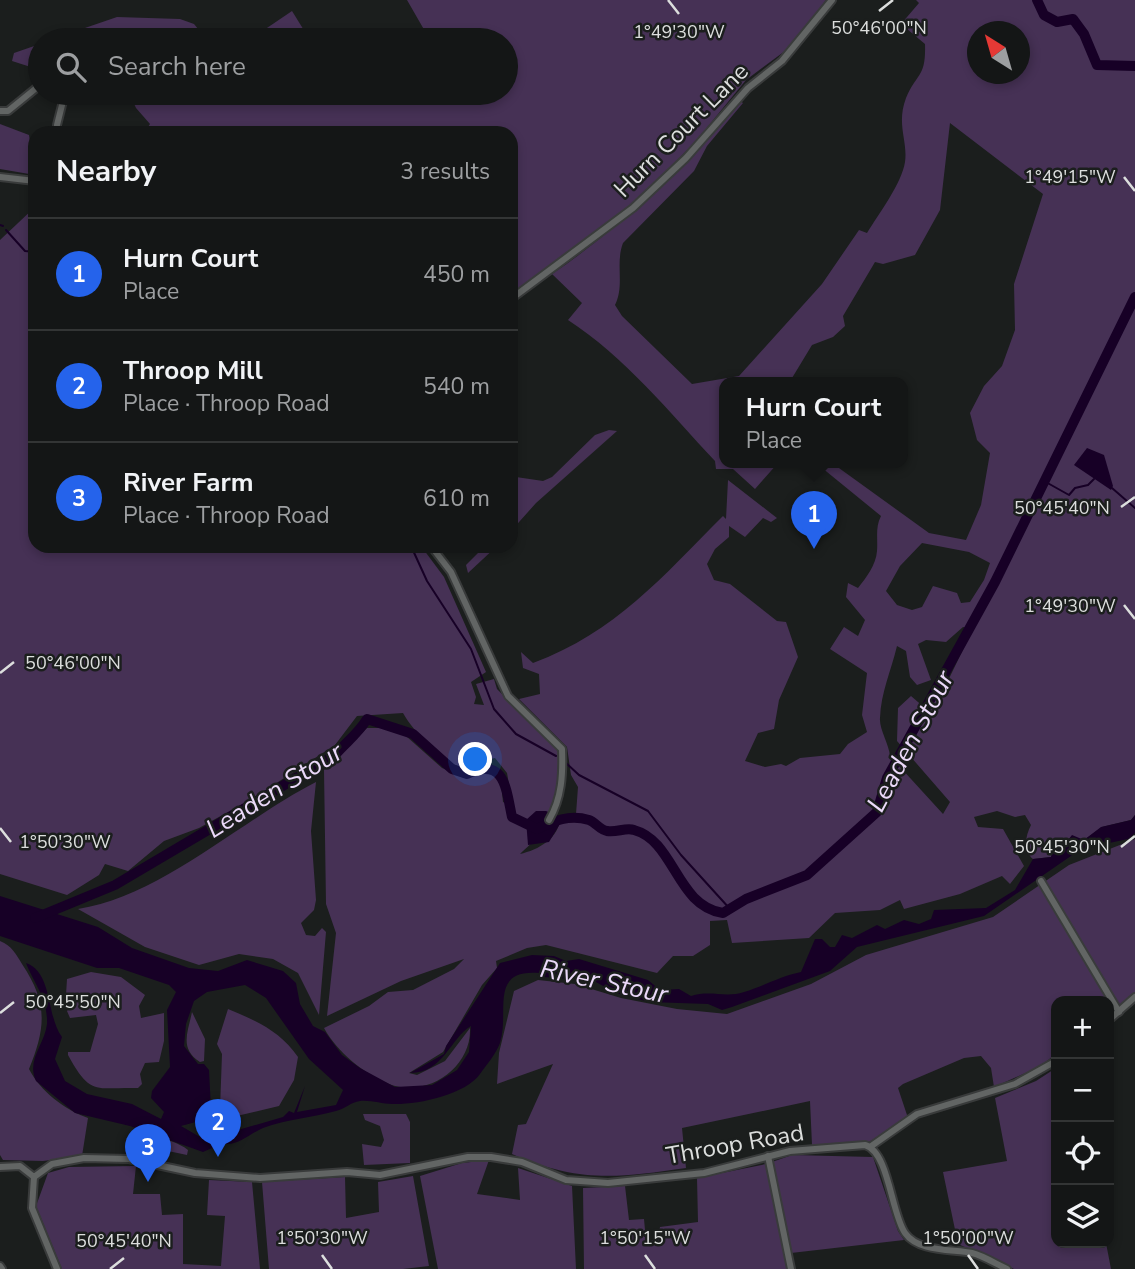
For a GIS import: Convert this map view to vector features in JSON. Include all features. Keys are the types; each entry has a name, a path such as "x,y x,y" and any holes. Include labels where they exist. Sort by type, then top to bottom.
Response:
{"street":[{"name":"Hurn Court Lane","path":"518,294 633,208 686,158 748,88 782,61 832,0"},
{"path":"0,111 8,111 28,95"},
{"path":"57,125 62,105"},
{"path":"0,177 28,180"},
{"path":"436,553 451,572 508,696 562,749 564,777 556,809 549,820"},
{"path":"1041,881 1119,1012"},
{"path":"1114,1016 1135,997"},
{"path":"1007,1269 975,1253 918,1243 905,1234 881,1163 870,1147 917,1114 1015,1084 1051,1064"},
{"name":"Throop Road","path":"34,1177 52,1164 85,1158 130,1158 195,1173 260,1178 347,1172 380,1175 468,1157 491,1157 522,1162 566,1180 608,1183 705,1173 790,1151 870,1147"},
{"path":"768,1156 791,1269"},
{"path":"0,1167 20,1166 34,1177 32,1209 57,1269"}],"shaded area":[{"path":"407,0 826,0 789,48 746,80 696,141 641,197 616,219 518,290 518,126 149,126 150,124 135,105 518,105 518,28 423,28"},
{"path":"916,0 1135,0 1135,815 1131,820 1102,827 1084,840 1055,844 1051,857 1033,859 1026,847 1031,825 1025,815 1015,817 997,811 974,817 978,827 1003,829 1024,866 1010,884 1002,876 960,894 904,909 900,900 880,910 835,913 809,938 732,943 727,920 710,921 710,945 693,956 673,956 657,973 546,945 527,948 496,961 497,968 482,985 443,1052 409,1073 417,1075 445,1061 470,1028 469,1042 456,1067 432,1083 404,1088 389,1084 352,1061 324,1028 369,1006 388,992 413,990 454,969 464,959 401,981 327,1016 336,933 326,904 324,770 367,728 382,728 406,736 442,768 468,778 482,771 494,773 501,783 503,802 513,807 507,773 495,758 473,767 461,767 432,748 403,713 357,716 335,745 255,797 199,828 164,841 128,871 105,864 99,875 67,895 0,874 0,240 28,214 28,553 426,553 444,577 486,672 471,682 476,697 474,704 484,705 476,684 494,679 497,689 560,752 556,809 545,828 520,854 547,842 556,831 560,817 576,814 578,787 571,775 567,747 519,699 540,694 539,674 523,668 521,652 533,663 589,636 636,601 723,516 726,519 728,480 777,518 771,522 763,518 745,537 729,526 729,537 715,549 707,564 714,580 730,584 777,621 786,622 798,657 779,700 774,729 758,733 745,761 765,767 781,764 786,766 800,758 840,754 848,744 867,732 862,715 867,673 830,649 844,627 858,636 865,620 846,597 848,583 858,588 873,566 881,516 822,468 839,468 929,533 966,540 981,505 990,453 977,440 970,413 984,386 1002,366 1015,330 1014,284 1043,194 950,123 940,210 915,255 883,264 875,262 843,316 845,326 833,337 812,345 793,377 733,377 739,376 822,284 859,230 867,233 889,199 905,162 903,108 922,69 925,44 901,24 919,3","holes":["922,543 969,552 990,563 984,580 970,602 961,603 957,593 933,586 922,607 912,610 897,605 886,591 900,566","963,627 973,629 942,693 925,708 911,696 898,708 897,741 950,802 943,814 890,756 881,727 881,708 897,646 906,651 910,677 917,685 931,680 918,644 926,640 946,642"]},
{"path":"292,11 303,28 267,28"},
{"path":"117,17 180,19 197,28 85,28"},
{"path":"28,48 28,66 12,61 14,53"},
{"path":"740,101 743,103 707,146 694,171 623,243 615,305 622,316 692,384 719,379 719,468 774,468 755,489 733,469 716,469 715,461 646,386 609,351 568,320 582,303 552,274 652,194"},
{"path":"0,124 28,135 28,174 0,169"},
{"path":"609,430 617,431 536,503 518,523 518,477 543,481 552,477 595,435"},
{"path":"478,553 489,553 468,573 466,565"},
{"path":"316,782 311,831 316,900 314,910 301,923 306,935 315,936 322,928 326,932 319,1015 298,973 273,959 239,954 199,965 145,947 78,909 109,902 170,873"},
{"path":"1135,839 1135,992 1114,1011 1114,996 1051,996 1051,1058 1039,1067 994,1087 991,1068 981,1056 964,1058 903,1084 898,1088 908,1118 869,1142 812,1145 810,1101 682,1128 686,1168 598,1176 557,1170 512,1154 518,1125 526,1124 553,1064 497,1084 499,1053 514,991 538,980 575,984 621,998 677,1009 727,1014 811,984 866,955 993,917 1069,865"},
{"path":"0,941 18,957 40,1003 42,1015 39,1040 29,1069 54,1099 88,1118 82,1156 43,1161 3,1160 0,1155"},
{"path":"91,972 121,977 145,995 139,1006 141,1018 164,1013 164,1041 159,1062 145,1063 140,1074 142,1084 138,1088 103,1088 89,1084 68,1055 68,1052 90,1052 98,1024 96,1015 70,1018 67,1011 71,1006 66,995 67,979"},
{"path":"228,1009 249,1018 284,1040 298,1057 294,1080 279,1106 241,1115 204,1133 200,1125 220,1109 222,1054 217,1044"},
{"path":"192,1012 205,1039 204,1061 200,1062 193,1057 187,1046"},
{"path":"1051,1071 1051,1248 1107,1248 1111,1269 1014,1269 958,1244 943,1172 1007,1161 995,1098 1036,1081"},
{"path":"363,1114 406,1114 410,1122 410,1163 364,1165 362,1144 381,1147 384,1140 380,1126 365,1120"},
{"path":"140,1130 184,1147 188,1150 187,1155 149,1147 145,1153 134,1151 140,1140"},
{"path":"792,1155 873,1157 898,1231 904,1240 791,1253 772,1162"},
{"path":"489,1160 477,1194 520,1200 518,1168 572,1186 576,1269 438,1269 420,1176 462,1163"},
{"path":"766,1164 787,1269 584,1269 583,1188 625,1186 629,1220 644,1219 646,1241 657,1240 660,1227 698,1222 697,1178"},
{"path":"136,1166 133,1194 160,1194 162,1215 183,1214 183,1264 221,1266 225,1216 207,1215 209,1180 252,1182 260,1269 62,1269 36,1206 48,1173 69,1167"},
{"path":"413,1176 429,1266 403,1269 269,1269 262,1182 345,1177 346,1218 379,1212 378,1182"}],"water":[{"path":"1087,448 1104,455 1113,486 1111,490 1074,465"},
{"path":"536,811 546,811 560,817 560,824 549,842 528,845 526,820"},
{"name":"River Stour","path":"1135,815 1135,833 1128,839 1081,849 984,916 857,947 830,971 722,1010 708,1004 649,1002 616,993 594,981 544,977 539,973 523,974 513,978 507,985 500,1043 494,1055 480,1074 463,1088 414,1103 357,1102 336,1111 263,1128 232,1144 221,1143 238,1130 283,1117 289,1111 294,1113 305,1086 297,1112 336,1105 343,1090 309,1059 266,998 245,985 207,992 194,1001 186,1024 184,1046 198,1064 204,1064 209,1070 211,1109 203,1120 181,1126 212,1144 212,1148 203,1152 130,1126 75,1113 36,1081 34,1073 35,1059 46,1031 47,1015 43,999 26,963 35,968 45,985 53,1018 62,1037 55,1059 65,1081 87,1094 132,1104 161,1119 164,1112 151,1098 152,1091 170,1067 167,1010 176,992 169,985 119,968 97,968 0,936 0,896 98,927 132,948 189,968 218,971 247,960 283,971 296,983 300,1004 313,1026 325,1032 342,1055 395,1087 432,1085 457,1070 469,1052 471,1026 439,1061 422,1071 410,1073 444,1054 446,1046 500,963 532,955 554,956 566,961 579,959 648,980 660,990 679,989 691,996 737,994 801,972 815,939 822,939 830,947 835,947 842,935 852,938 877,925 885,929 904,920 919,924 931,919 934,910 986,908 1015,890 1033,859 1051,857 1055,844 1068,840 1072,835 1084,840 1101,827 1131,820"}],"waterway":[{"path":"1037,0 1044,15 1057,22 1073,19 1084,34 1097,65 1135,66"},
{"path":"6,230 28,251"},
{"name":"Leaden Stour","path":"35,918 115,885 335,755 367,719 413,734 452,769 467,774 489,769 496,772 505,786 512,817 537,829 556,821 575,818 589,820 607,831 631,829 648,836 668,859 685,887 707,908 723,913 746,899 807,875 877,812 887,778 995,582 1135,297"},
{"path":"1044,481 1069,495 1075,488 1088,485 1094,479"},
{"path":"1112,488 1135,508"},
{"path":"414,553 427,581 471,649 494,709 516,734 556,756"},
{"path":"566,763 579,775 648,811 681,855 730,909"}],"place":[{"name":"Hurn Court","path":"814,549"},
{"name":"Throop Mill","path":"218,1157"},
{"name":"River Farm","path":"148,1182"}]}
